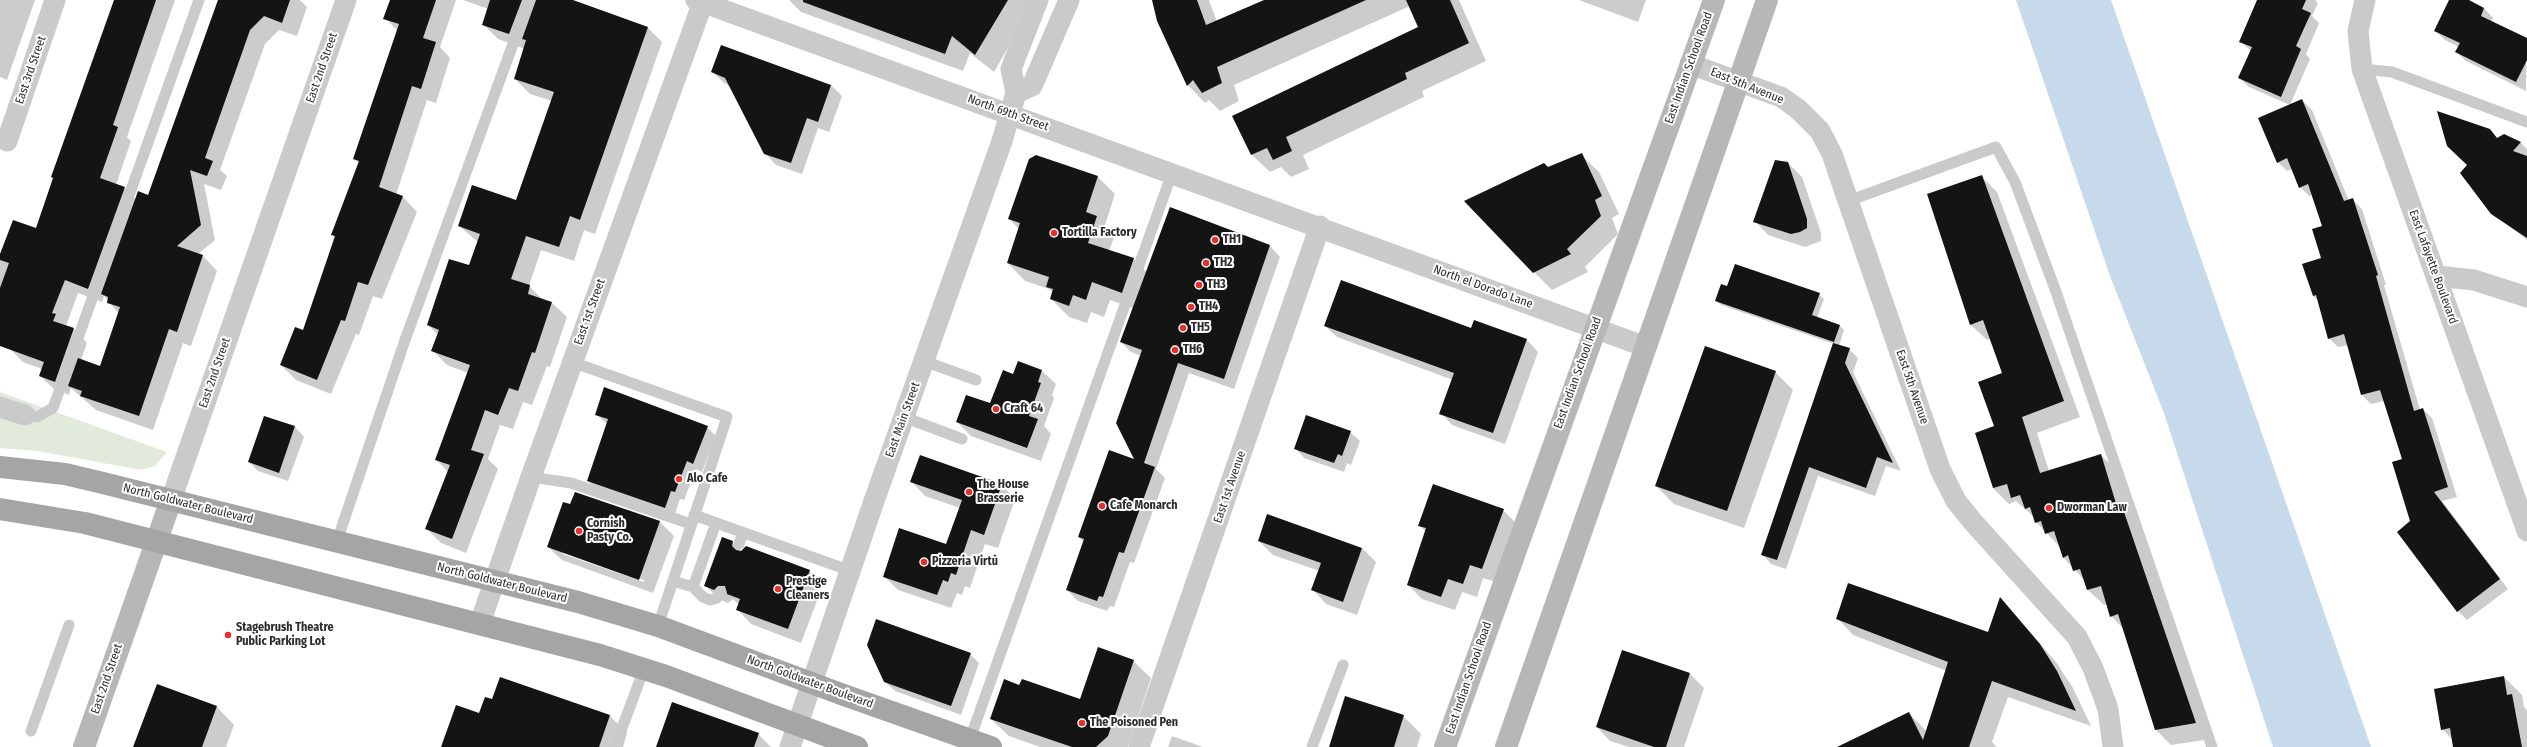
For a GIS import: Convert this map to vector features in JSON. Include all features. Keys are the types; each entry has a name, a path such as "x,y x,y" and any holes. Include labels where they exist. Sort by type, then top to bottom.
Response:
{"main road":[{"name":"East Indian School Road","path":"1445,747 1594,328 1714,0"},
{"path":"1506,747 1766,0"},
{"name":"North Goldwater Boulevard","path":"0,467 65,474 495,580 658,626 812,684 991,747"},
{"name":"East 2nd Street","path":"84,747 171,500"},
{"path":"0,509 71,521 157,541 480,623 644,668 857,747"}],"street":[{"name":"East 3rd Street","path":"7,141 55,0"},
{"name":"East 2nd Street","path":"171,500 346,0"},
{"path":"1038,0 1011,69 1016,93 1032,86 1069,0"},
{"name":"East Lafayette Boulevard","path":"2365,0 2358,31 2362,69 2376,114 2523,509 2527,531"},
{"name":"North 69th Street","path":"700,1 1320,226"},
{"name":"East 1st Street","path":"480,623 700,1"},
{"name":"East 5th Avenue","path":"1690,64 1781,97 1798,109 1820,131 1832,154 1940,469 1956,500 1973,522 2077,637 2093,668 2108,709 2113,747"},
{"name":"East Main Street","path":"790,747 1016,93"},
{"name":"North el Dorado Lane","path":"1320,226 1646,347"},
{"name":"East 1st Avenue","path":"1139,747 1320,226"},
{"path":"2437,276 2474,280 2527,297"},
{"path":"0,407 25,415"}],"lane":[{"path":"25,415 37,417 53,408 199,0"},
{"path":"337,541 405,340 529,0"},
{"path":"2362,69 2392,72 2527,122"},
{"path":"1848,201 1996,147 2015,182 2055,289 2212,747"},
{"path":"970,739 1172,173"},
{"path":"924,361 976,380"},
{"path":"572,362 727,417 658,626"},
{"path":"904,417 962,439"},
{"path":"531,477 571,483 693,520 716,523 851,571"},
{"path":"693,587 716,523"},
{"path":"739,544 743,532"},
{"path":"673,581 693,587 703,597 710,600 717,598 721,592"},
{"path":"31,731 69,625"},
{"path":"1312,747 1342,665"},
{"path":"615,747 644,668"}],"green space":[{"path":"0,392 167,452 155,466 141,470 37,451 0,448"}],"water":[{"path":"2016,0 2111,0 2371,747 2273,747 2164,413 2110,276"}],"building":[{"path":"114,0 156,0 113,125 118,127 100,178 125,187 88,289 65,280 52,313 56,314 53,321 74,328 55,382 39,376 44,362 0,346 0,288 9,263 0,260 0,254 13,220 36,228 53,178 51,177"},
{"path":"218,0 290,0 282,23 264,16 250,30 205,158 213,161 207,176 190,170 201,225 177,246 203,255 177,332 169,329 139,416 80,396 82,391 68,386 78,358 100,366 120,307 107,303 108,297 101,294 138,191 148,195"},
{"path":"390,0 436,0 423,38 436,42 421,89 412,86 379,187 403,196 368,285 358,282 345,321 341,320 317,380 280,365 295,327 303,330 335,236 331,235 359,161 353,159 399,24 383,19"},
{"path":"490,0 522,0 509,34 482,25"},
{"path":"536,0 573,0 648,27 580,220 570,216 559,247 526,236 511,279 530,285 528,294 552,302 535,353 532,352 518,391 509,388 498,415 485,410 471,450 484,454 452,539 425,529 450,465 435,460 470,365 431,351 439,330 427,325 449,259 469,265 480,234 458,226 472,185 516,200 554,92 514,79 526,40 522,39"},
{"path":"803,0 1008,0 975,55 952,36 945,54 803,2"},
{"path":"1152,0 1197,0 1206,25 1264,0 1366,0 1217,67 1222,83 1202,93 1193,80 1187,86 1157,21"},
{"path":"1406,0 1450,0 1469,43 1405,73 1407,79 1286,137 1292,151 1273,160 1267,148 1251,155 1232,116 1418,27"},
{"path":"2257,0 2306,0 2302,9 2311,13 2296,46 2301,49 2281,97 2238,78 2252,47 2239,42"},
{"path":"2449,0 2469,0 2484,8 2481,16 2527,38 2527,60 2516,82 2455,52 2460,43 2434,31"},
{"path":"721,45 831,85 818,122 807,118 791,163 764,154 725,78 711,72"},
{"path":"2302,99 2344,201 2353,198 2378,275 2376,276 2414,411 2423,408 2448,487 2434,492 2500,579 2457,612 2397,532 2410,521 2392,462 2402,459 2380,390 2361,395 2344,334 2328,339 2316,295 2313,296 2302,264 2321,258 2312,229 2322,226 2308,184 2299,188 2287,158 2277,163 2258,118"},
{"path":"2437,111 2490,129 2497,138 2504,134 2521,142 2513,151 2527,156 2527,238 2491,214 2460,173 2467,165 2447,146"},
{"path":"1582,153 1602,196 1595,200 1601,216 1567,249 1571,254 1533,273 1464,201 1544,163 1548,167"},
{"name":"Tortilla Factory","path":"1036,155 1098,176 1086,212 1097,216 1088,243 1134,258 1122,293 1092,282 1086,300 1073,295 1069,306 1050,299 1053,289 1046,287 1049,277 1007,263 1020,223 1008,219 1029,159"},
{"path":"1775,160 1788,162 1807,219 1807,228 1800,232 1791,234 1753,222"},
{"path":"1982,175 2064,401 2022,417 2040,473 2101,454 2118,510 2123,509 2196,723 2155,730 2118,614 2110,617 2101,586 2087,590 2080,569 2073,571 2068,555 2063,558 2054,531 2045,534 2041,521 2035,523 2030,507 2025,509 2020,495 2011,498 2007,484 1993,488 1975,433 1994,426 1978,382 2002,373 1983,320 1970,325 1927,194"},
{"path":"1170,207 1270,245 1224,379 1178,363 1144,463 1155,467 1124,553 1119,552 1103,597 1099,596 1097,601 1066,590 1084,539 1078,537 1109,450 1134,459 1116,423 1142,350 1120,342"},
{"path":"1735,264 1820,293 1812,315 1840,325 1834,342 1715,301 1721,284 1727,286"},
{"path":"1341,280 1471,328 1474,320 1527,339 1493,433 1439,414 1454,373 1324,326"},
{"path":"1833,343 1850,348 1845,363 1893,463 1877,457 1866,488 1809,467 1777,560 1761,555"},
{"path":"1705,346 1776,371 1727,511 1655,486"},
{"name":"Craft 64","path":"1018,361 1042,370 1038,382 1041,383 1029,416 1038,419 1027,448 956,422 966,395 990,403 1003,370 1013,374"},
{"path":"604,387 708,426 693,464 687,461 675,492 671,491 665,508 587,481 608,419 595,415"},
{"path":"1306,415 1351,431 1342,456 1338,454 1334,463 1294,449"},
{"path":"264,416 295,426 279,473 248,462"},
{"path":"920,455 1002,484 984,535 971,530 956,575 951,573 948,582 943,580 937,595 883,577 899,528 946,544 962,500 910,482"},
{"path":"1433,484 1504,509 1482,569 1470,565 1463,584 1448,579 1441,597 1407,585 1426,528 1418,526"},
{"path":"575,492 660,521 639,580 547,547 563,502 570,504"},
{"path":"1267,514 1362,548 1343,602 1311,590 1321,563 1258,541"},
{"path":"722,537 733,541 732,546 736,550 741,551 746,546 810,570 788,629 736,610 740,599 727,594 725,586 718,586 714,590 704,586"},
{"path":"1848,583 1988,632 2000,597 2040,644 2057,671 2076,711 1992,681 1969,747 1837,747 1909,712 1923,740 1948,662 1836,619"},
{"path":"876,619 971,653 951,706 884,682 867,645"},
{"path":"1098,647 1134,660 1108,736 1096,747 1072,747 990,719 1004,679 1019,685 1022,679 1080,699"},
{"path":"1622,650 1690,673 1666,747 1654,747 1596,727"},
{"path":"2504,676 2507,695 2512,694 2522,747 2453,747 2450,728 2441,730 2434,689"},
{"path":"500,677 610,715 599,747 441,747 456,705 479,713 485,697 492,699"},
{"path":"157,684 217,706 202,747 133,747"},
{"path":"1345,696 1404,715 1394,747 1329,747"},
{"path":"672,702 759,733 754,747 656,747"}],"place":[{"name":"Tortilla Factory","path":"1054,233"},
{"name":"TH1","path":"1215,240"},
{"name":"TH2","path":"1206,263"},
{"name":"TH3","path":"1199,285"},
{"name":"TH4","path":"1191,307"},
{"name":"TH5","path":"1183,328"},
{"name":"TH6","path":"1175,350"},
{"name":"Craft 64","path":"996,409"},
{"name":"Alo Cafe","path":"679,479"},
{"name":"The House Brasserie","path":"969,492"},
{"name":"Cafe Monarch","path":"1102,506"},
{"name":"Dworman Law","path":"2049,508"},
{"name":"Cornish Pasty Co.","path":"579,531"},
{"name":"Pizzeria Virtù","path":"924,562"},
{"name":"Prestige Cleaners","path":"778,589"},
{"name":"Stagebrush Theatre Public Parking Lot","path":"228,635"},
{"name":"The Poisoned Pen","path":"1082,723"}]}
